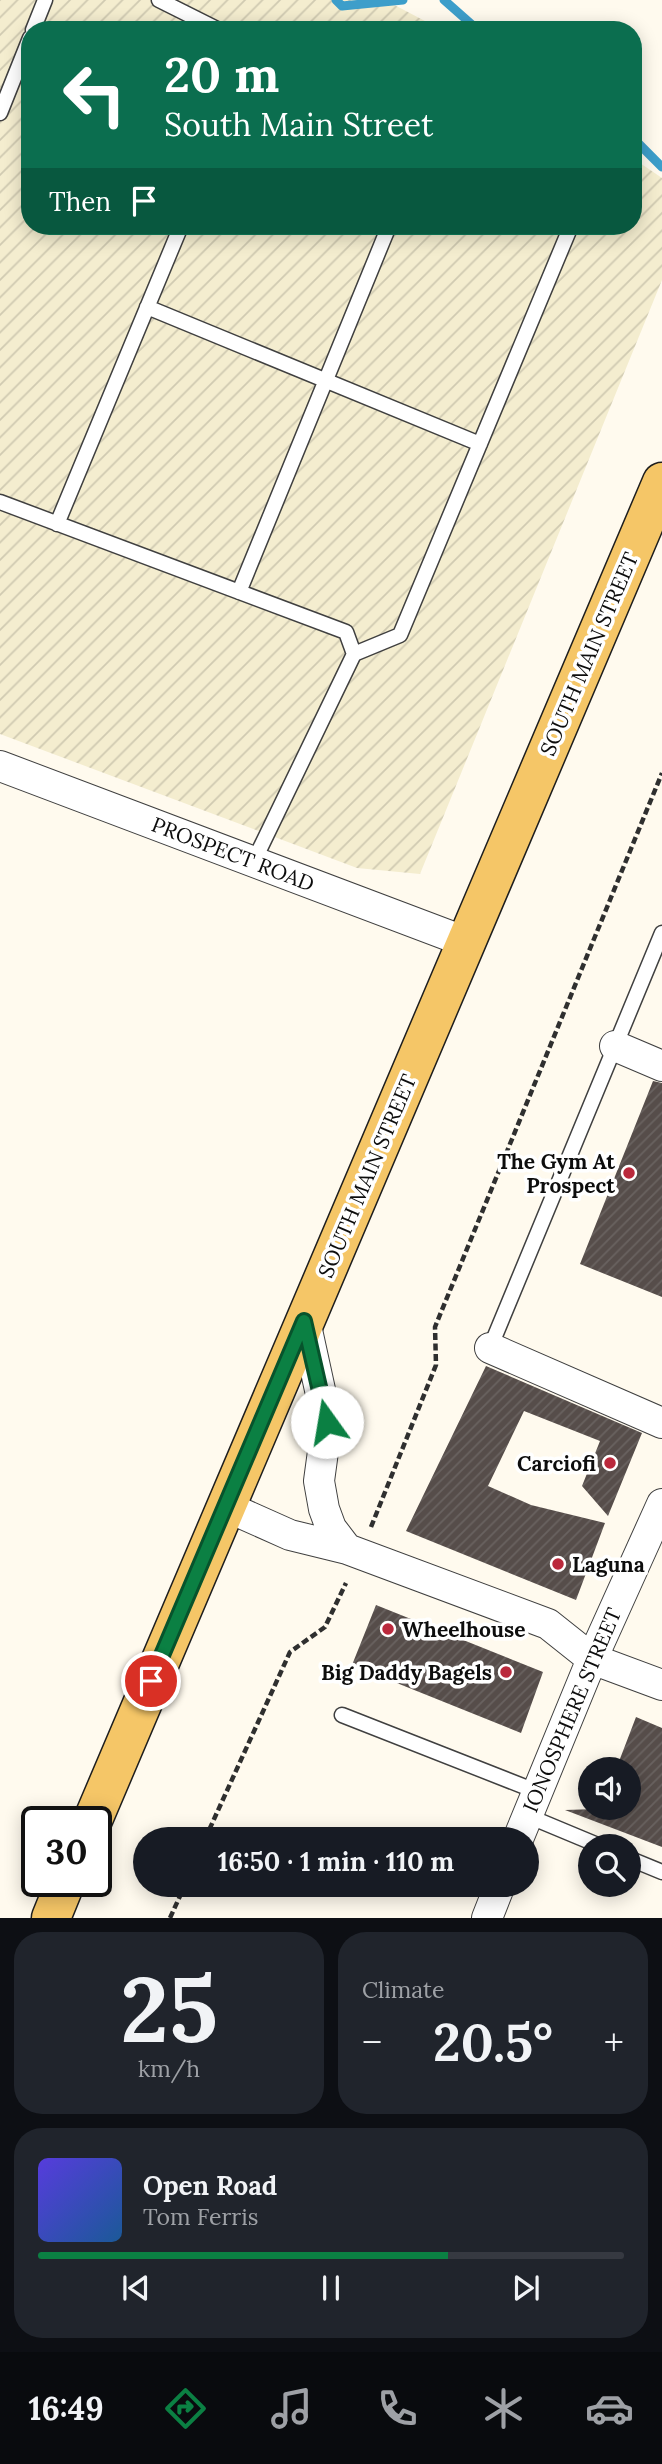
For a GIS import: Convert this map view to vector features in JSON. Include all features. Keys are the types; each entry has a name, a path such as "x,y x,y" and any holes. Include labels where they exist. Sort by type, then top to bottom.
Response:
{"main road":[{"name":"SOUTH MAIN STREET","path":"99,1806 662,482"},
{"path":"51,1918 60,1897"}],"street":[{"name":"PROSPECT ROAD","path":"0,766 466,942"},
{"path":"615,1046 662,1066"},
{"path":"304,1321 327,1422 319,1481 331,1528 357,1542 548,1624 592,1659 662,1685"},
{"path":"490,1348 662,1423"},
{"name":"IONOSPHERE STREET","path":"528,1816 592,1659 662,1504"},
{"path":"225,1506 290,1535 357,1542"},
{"path":"487,1918 495,1897"}],"lane":[{"path":"37,21 45,0"},
{"path":"159,0 201,21"},
{"path":"0,113 21,60"},
{"path":"57,524 177,235"},
{"path":"239,592 385,235"},
{"path":"254,861 354,654 400,635 567,235"},
{"path":"147,307 480,444"},
{"path":"0,502 346,632 354,654"},
{"path":"490,1348 662,933"},
{"path":"342,1715 528,1816 578,1837"},
{"path":"641,1863 662,1872"}],"path":[{"path":"357,1542 436,1365 435,1327 662,773"},
{"path":"210,1827 290,1653 325,1627 346,1583"},
{"path":"170,1918 180,1897"}],"shaded area":[{"path":"0,0 385,0 425,21 21,21 21,235 642,235 642,164 662,178 662,280 420,874 357,868 0,734"}],"building":[{"path":"653,1081 662,1083 662,1297 580,1264"},
{"path":"486,1366 642,1433 608,1516 582,1486 600,1441 524,1411 488,1486 531,1505 605,1523 576,1600 406,1531"},
{"path":"376,1605 543,1672 521,1733 352,1665"},
{"path":"636,1717 662,1728 662,1847 641,1839 641,1834 628,1834 591,1820 641,1820 641,1757 621,1757"},
{"path":"565,1810 578,1810 578,1815"}],"waterway":[{"path":"336,0 342,6 403,0"},
{"path":"444,0 468,21"},
{"path":"642,147 662,167"}],"place":[{"name":"The Gym At Prospect","path":"629,1173"},
{"name":"Carciofi","path":"610,1463"},
{"name":"Laguna","path":"558,1564"},
{"name":"Wheelhouse","path":"388,1629"},
{"name":"Big Daddy Bagels","path":"506,1672"}],"route":[{"path":"151,1681 304,1321 327,1422"}]}
